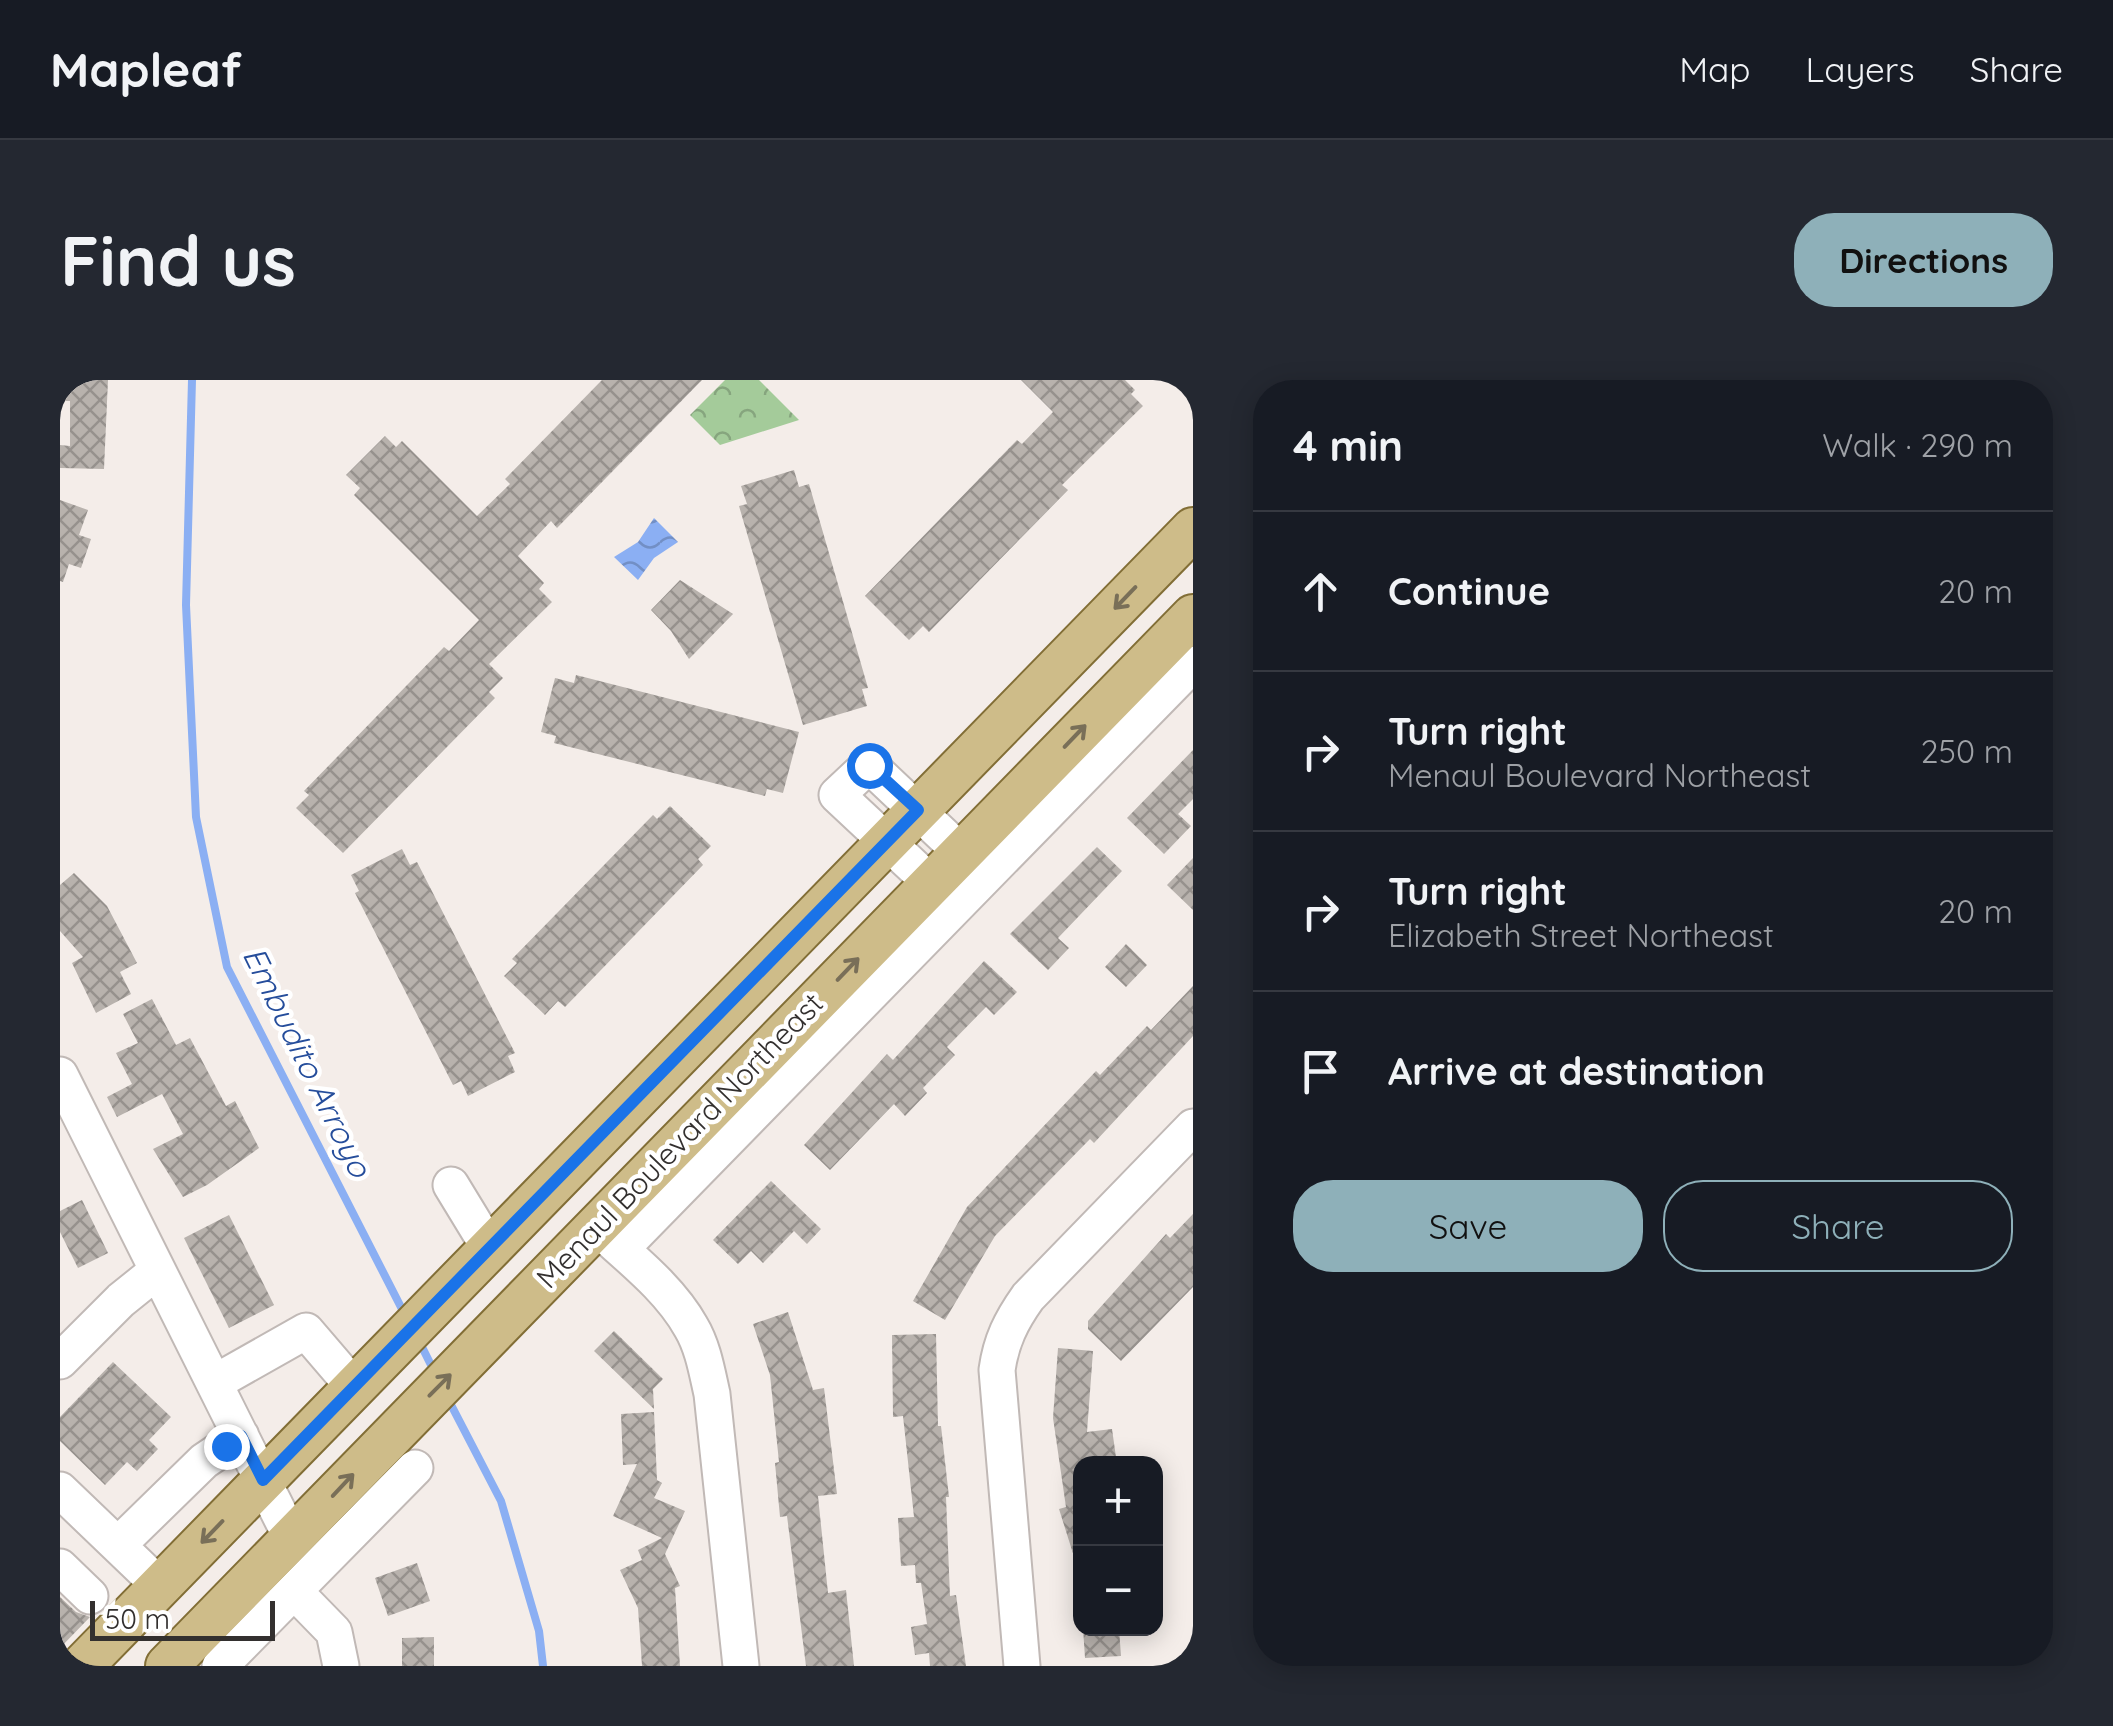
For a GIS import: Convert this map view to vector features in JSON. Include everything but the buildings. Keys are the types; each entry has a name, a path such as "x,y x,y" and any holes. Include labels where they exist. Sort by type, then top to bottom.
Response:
{"main road":[{"name":"Menaul Boulevard Northeast","path":"82,1666 1193,529"},
{"name":"Menaul Boulevard Northeast","path":"167,1666 486,1339 609,1238 931,883 1193,616"}],"street":[{"path":"741,1666 712,1394 704,1361 692,1327 664,1290 609,1238 1193,664"},
{"path":"931,883 837,795 869,765 962,852"},
{"path":"60,1075 70,1127 157,1271 292,1539"},
{"path":"1022,1666 997,1370 1000,1347 1010,1323 1028,1297 1193,1126"},
{"path":"452,1185 490,1249"},
{"path":"60,1360 157,1271"},
{"path":"214,1383 306,1331 354,1387"},
{"path":"118,1545 204,1460 241,1436"},
{"path":"220,1666 415,1468"},
{"path":"60,1490 160,1586"},
{"path":"60,1567 90,1596"},
{"path":"294,1592 334,1632 341,1666"}],"green space":[{"path":"725,380 759,380 799,420 720,445 690,415"}],"water":[{"path":"654,518 678,542 654,558 638,580 614,557 638,542"}],"waterway":[{"name":"Embudito Arroyo","path":"192,380 186,605 196,817 227,967 405,1315"},
{"name":"Embudito Arroyo","path":"419,1341 435,1373"},
{"name":"Embudito Arroyo","path":"448,1399 501,1501 539,1631 543,1666"}],"route":[{"path":"226,1446 241,1436 263,1480 918,810 869,765"}]}
